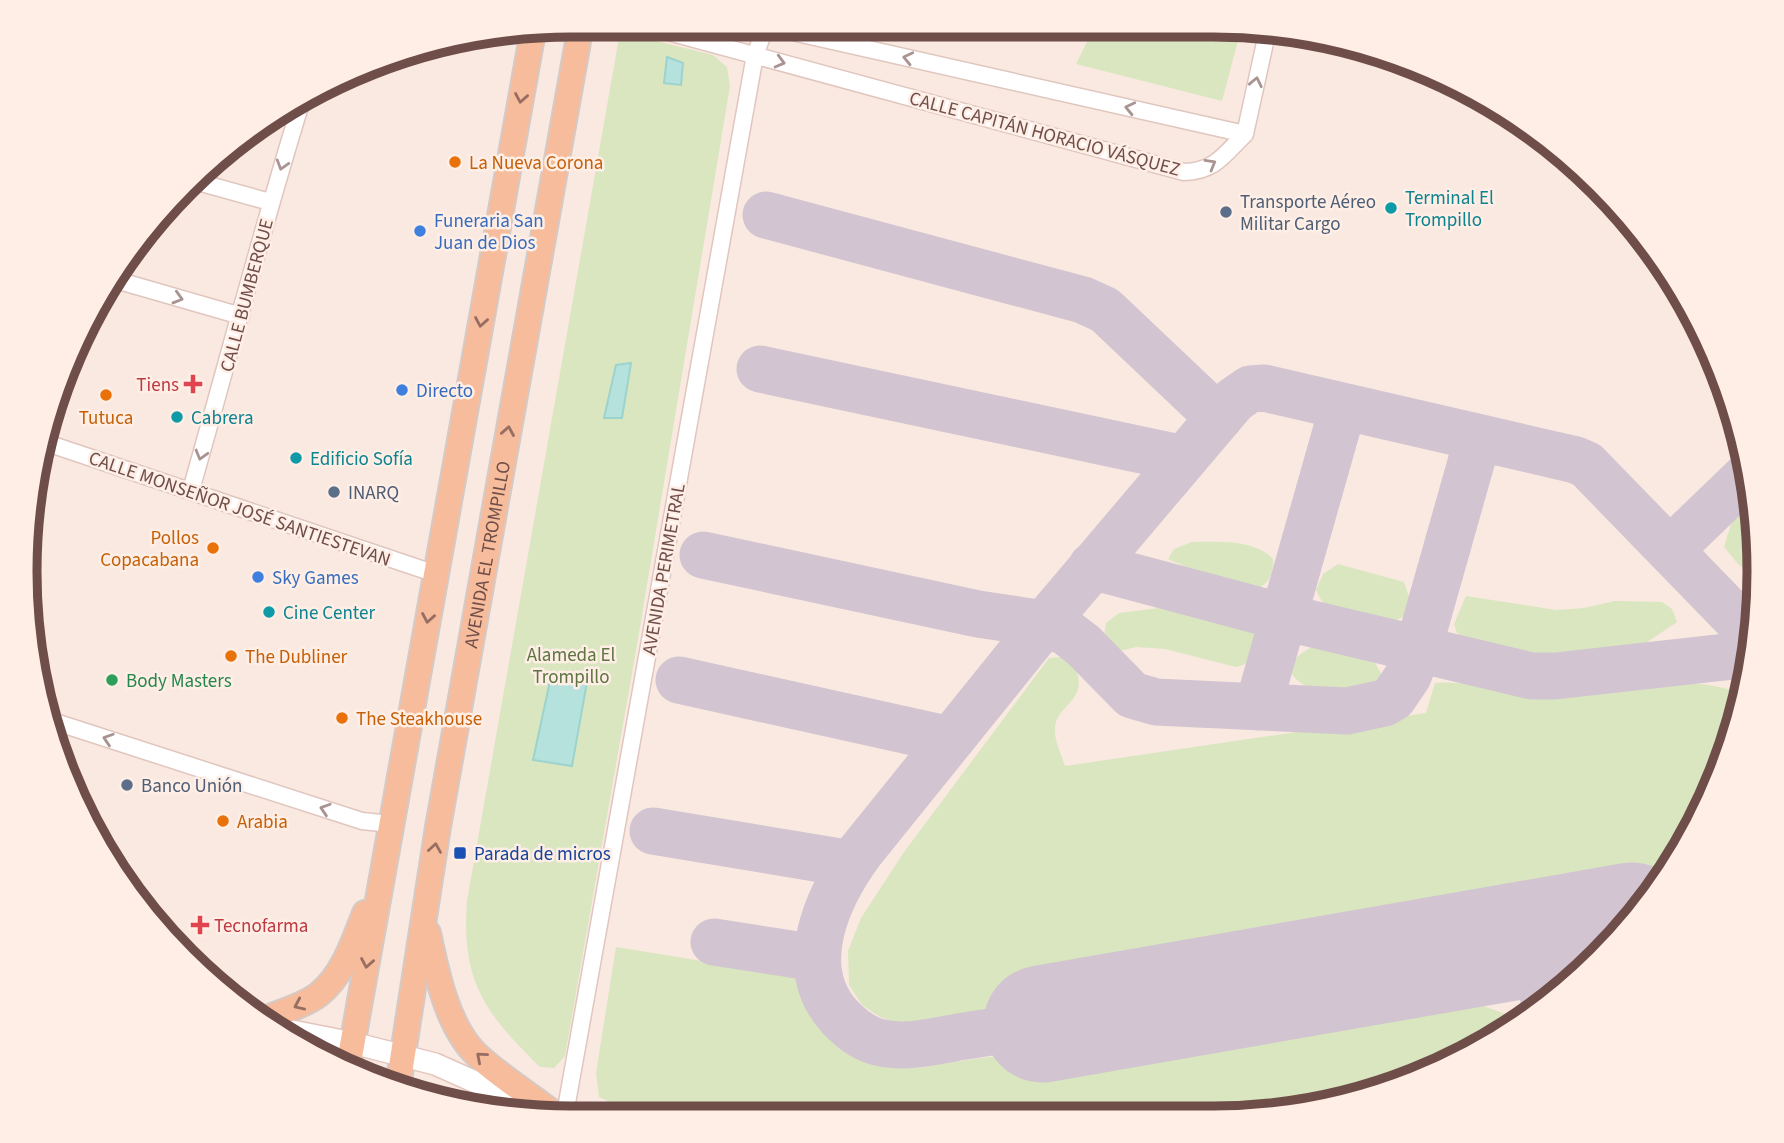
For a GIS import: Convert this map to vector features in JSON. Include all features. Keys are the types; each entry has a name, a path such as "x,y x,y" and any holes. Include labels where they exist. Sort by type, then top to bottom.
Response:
{"main road":[{"name":"AVENIDA EL TROMPILLO","path":"399,1078 424,915 578,37"},
{"path":"350,1058 532,38"},
{"path":"273,1016 300,1005 326,988 344,963 383,867"},
{"path":"424,915 434,964 458,1031 475,1053 543,1105"},
{"path":"300,1033 435,1064 524,1104"}],"street":[{"name":"CALLE CAPITÁN HORACIO VÁSQUEZ","path":"688,37 1184,172 1198,171 1215,165 1245,134"},
{"name":"AVENIDA PERIMETRAL","path":"566,1106 755,55 762,37"},
{"name":"CALLE CAPITÁN HORACIO VÁSQUEZ","path":"815,37 1245,134"},
{"path":"1245,134 1266,40"},
{"name":"CALLE BUMBERQUE","path":"191,490 241,316 270,202 298,112"},
{"path":"203,183 270,202"},
{"path":"122,282 241,316"},
{"name":"CALLE MONSEÑOR JOSÉ SANTIESTEVAN","path":"52,445 436,574"},
{"path":"59,723 362,821 391,824"}],"green space":[{"name":"Alameda El Trompillo","path":"619,37 640,37 713,55 727,67 730,86 565,1056 554,1068 540,1067 521,1048 491,1012 481,994 468,954 467,901"},
{"path":"1090,37 1239,38 1222,101 1076,64"},
{"path":"1744,512 1747,571 1724,547 1731,524"},
{"path":"1192,542 1235,543 1256,548 1273,559 1271,573 1266,583 1248,590 1212,584 1168,559 1174,549"},
{"path":"1338,564 1404,582 1410,600 1407,614 1385,624 1377,624 1350,618 1328,608 1316,590 1323,574"},
{"path":"1466,596 1556,610 1584,608 1615,601 1662,602 1672,609 1677,622 1646,643 1542,654 1469,642 1457,633 1454,624"},
{"path":"1159,608 1256,628 1260,651 1254,661 1236,667 1165,649 1136,647 1116,652 1109,645 1105,636 1106,623 1119,613"},
{"path":"1314,646 1375,663 1382,675 1374,692 1341,698 1312,689 1296,679 1291,667 1294,660"},
{"path":"1061,657 1074,667 1078,676 1077,692 1056,721 1056,738 1065,766 1426,713 1435,683 1462,683 1541,698 1566,698 1668,684 1718,687 1733,692 1707,776 1676,839 1655,872 1024,975 1030,1005 904,1025 880,1017 862,1005 849,985 848,951 861,918 904,852 1049,658"},
{"path":"616,947 776,973 796,967 810,1008 834,1039 868,1060 888,1066 910,1068 1037,1051 1043,1077 1464,999 1510,1016 1449,1051 1384,1078 1317,1096 1247,1105 618,1106 599,1097 596,1073"}],"water":[{"path":"667,57 683,63 681,85 664,83"},
{"path":"631,363 622,418 604,418 616,365"},
{"path":"552,672 587,682 572,766 533,760"}],"taxiway":[{"path":"766,215 1083,300 1105,310 1219,418"},
{"path":"760,369 1184,459"},
{"path":"1042,1024 908,1045 888,1044 867,1038 839,1016 826,997 819,976 818,954 827,911 848,869 861,851 1044,624 1234,400 1250,389 1264,388 1576,460 1587,465 1744,627"},
{"path":"1258,707 1343,407"},
{"path":"703,555 978,614 1044,624 1066,632 1083,645 1132,695 1156,702 1347,711 1384,703 1393,698 1408,676 1418,650 1478,438"},
{"path":"1670,550 1740,483"},
{"path":"1092,566 1283,617 1532,676 1555,676 1741,655"},
{"path":"679,680 950,740"},
{"path":"653,831 852,864"},
{"path":"1533,938 1543,992"},
{"path":"714,942 817,958"}],"runway":[{"path":"1042,1024 1615,924"}],"place":[{"name":"La Nueva Corona","path":"455,162"},
{"name":"Terminal El Trompillo","path":"1391,208"},
{"name":"Transporte Aéreo Militar Cargo","path":"1226,212"},
{"name":"Funeraria San Juan de Dios","path":"420,231"},
{"name":"Tiens","path":"193,384"},
{"name":"Directo","path":"402,390"},
{"name":"Tutuca","path":"106,395"},
{"name":"Cabrera","path":"177,417"},
{"name":"Edificio Sofía","path":"296,458"},
{"name":"INARQ","path":"334,492"},
{"name":"Pollos Copacabana","path":"213,548"},
{"name":"Sky Games","path":"258,577"},
{"name":"Cine Center","path":"269,612"},
{"name":"The Dubliner","path":"231,656"},
{"name":"Body Masters","path":"112,680"},
{"name":"The Steakhouse","path":"342,718"},
{"name":"Banco Unión","path":"127,785"},
{"name":"Arabia","path":"223,821"},
{"name":"Parada de micros","path":"460,853"},
{"name":"Tecnofarma","path":"200,925"}]}
